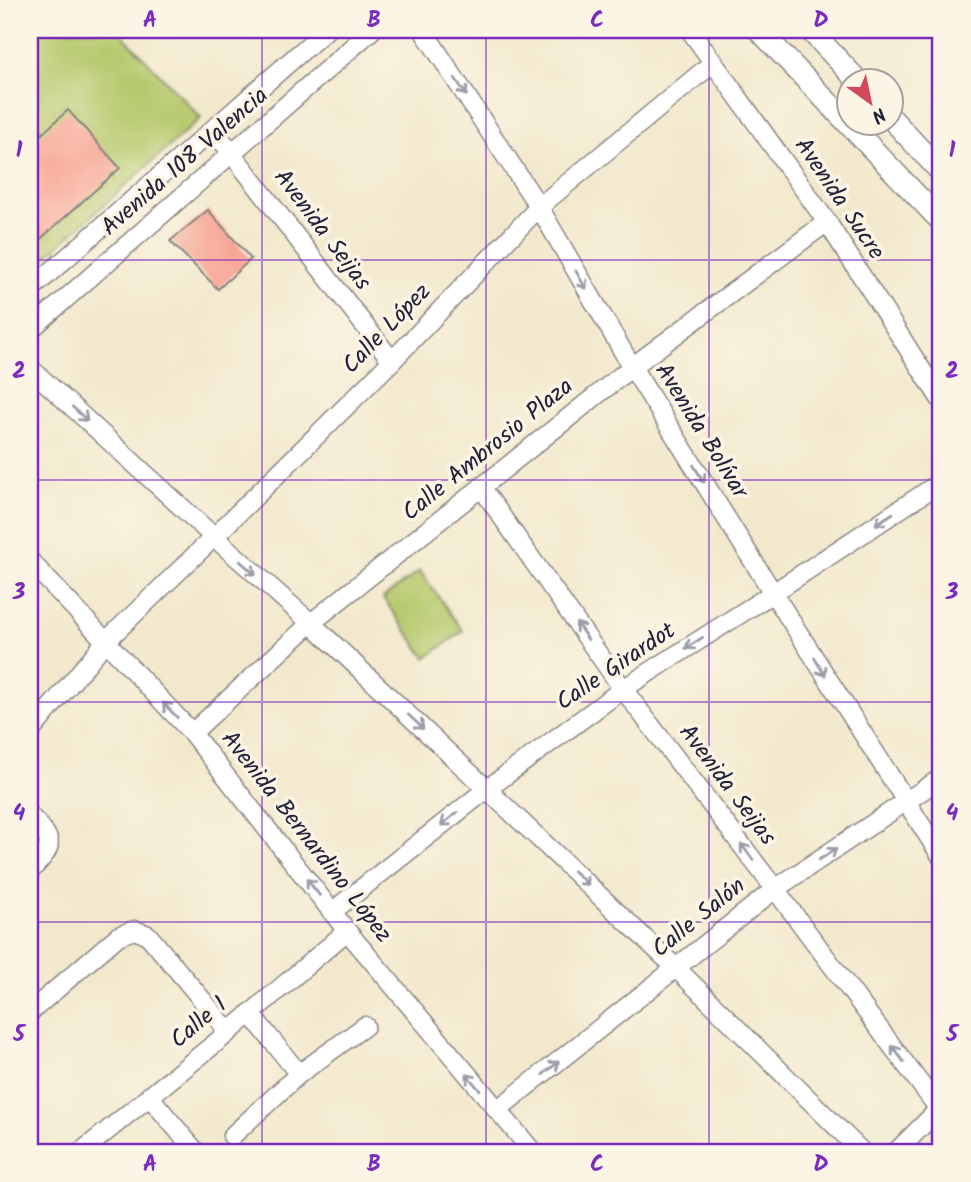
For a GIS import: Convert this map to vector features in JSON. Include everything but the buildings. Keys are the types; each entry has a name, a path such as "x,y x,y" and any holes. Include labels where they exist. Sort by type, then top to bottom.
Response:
{"main road":[{"path":"759,30 941,221"},
{"path":"810,30 844,66"},
{"path":"904,129 937,159"}],"street":[{"name":"Avenida 108 Valencia","path":"30,290 326,30"},
{"name":"Avenida 108 Valencia","path":"30,330 372,30"},
{"name":"Avenida Bolívar","path":"424,30 539,207 632,367 941,856"},
{"name":"Avenida Sucre","path":"690,30 827,222 941,400"},
{"name":"Calle López","path":"30,732 105,642 391,361 539,207 714,62"},
{"name":"Avenida Seijas","path":"213,130 391,361"},
{"name":"Calle Ambrosio Plaza","path":"192,733 311,623 632,367 827,222"},
{"path":"30,368 311,623 676,968 862,1152"},
{"name":"Calle Girardot","path":"333,911 486,789 623,689 941,482"},
{"name":"Avenida Seijas","path":"481,487 623,689 940,1108"},
{"name":"Avenida Bernardino López","path":"30,561 192,733 347,931 533,1152"},
{"name":"Calle Salón","path":"497,1110 775,889 941,778"},
{"path":"30,816 49,841 47,853 30,871"},
{"path":"30,1012 118,936 134,930 148,935 229,1032"},
{"name":"Calle 1","path":"81,1152 229,1032 347,931"},
{"path":"250,1013 299,1074"},
{"path":"232,1136 299,1074 365,1026"},
{"path":"149,1096 196,1152"},
{"path":"896,1152 940,1108"}],"green space":[{"path":"30,30 118,30 201,118 30,271"},
{"path":"420,571 463,631 426,658 383,598"}]}
